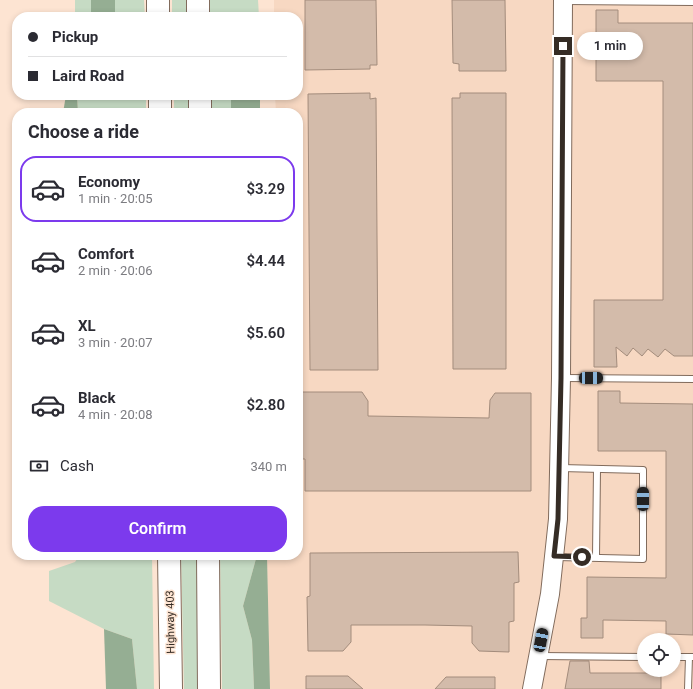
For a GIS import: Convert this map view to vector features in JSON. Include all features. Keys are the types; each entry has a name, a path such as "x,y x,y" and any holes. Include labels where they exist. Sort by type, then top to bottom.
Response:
{"highway":[{"path":"158,0 158,12"},
{"path":"198,0 198,12"},
{"name":"Highway 403","path":"169,560 171,689"},
{"path":"208,560 210,689"}],"street":[{"path":"532,689 550,594 558,519 561,378 563,1"}],"lane":[{"path":"563,1 693,2"},
{"path":"561,378 693,380"},
{"path":"554,556 643,558 643,470 559,468"},
{"path":"596,557 597,469"},
{"path":"538,656 637,657"},
{"path":"688,689 691,657"}],"shaded area":[{"path":"274,0 693,0 693,689 270,689 267,560 303,560 303,108 276,108 275,100 303,100 303,12 274,12"}],"green space":[{"path":"75,0 91,0 91,12 75,12"},
{"path":"91,0 115,0 115,12 91,12"},
{"path":"115,0 144,0 145,12 115,12"},
{"path":"172,0 189,0 190,12 172,12"},
{"path":"210,0 258,0 259,12 210,12"},
{"path":"65,100 77,100 78,108 64,108"},
{"path":"77,100 146,100 146,108 78,108"},
{"path":"174,100 191,100 191,108 174,108"},
{"path":"212,100 231,100 231,108 212,108"},
{"path":"231,100 260,100 260,108 231,108"},
{"path":"76,560 152,560 154,689 137,689 132,639 104,629 49,601 49,571 75,562"},
{"path":"181,560 199,560 201,689 184,689"},
{"path":"220,560 256,560 243,606 252,640 254,689 222,689"},
{"path":"256,560 267,560 270,689 254,689 252,640 243,606"},
{"path":"104,629 132,639 137,689 106,689"}],"building":[{"path":"305,0 376,0 377,65 370,65 370,69 305,70"},
{"path":"452,0 505,0 506,71 459,71 459,64 453,63"},
{"path":"596,10 618,10 618,23 693,23 693,356 674,356 665,349 658,357 648,349 642,356 633,348 627,356 616,347 617,367 594,367 594,300 663,300 663,81 596,81"},
{"path":"370,93 370,99 376,98 378,370 310,370 308,94"},
{"path":"460,93 506,93 506,369 453,369 452,98 460,98"},
{"path":"598,391 620,391 620,403 693,404 693,635 666,633 666,621 603,620 603,638 581,638 581,618 587,618 587,577 666,578 666,451 598,451"},
{"path":"303,392 362,392 368,401 368,416 489,418 490,400 495,393 531,393 531,491 305,491 305,459 303,459"},
{"path":"518,552 519,582 514,583 514,621 509,622 509,652 479,651 472,643 472,626 425,625 351,625 351,642 343,651 308,651 307,597 310,596 310,553"},
{"path":"570,661 589,661 590,673 637,673 637,677 661,677 661,689 565,689"},
{"path":"306,676 348,676 363,689 306,689"},
{"path":"446,677 495,677 495,689 435,689"}],"route":[{"path":"563,46 561,378 558,519 554,556 582,557"}]}
